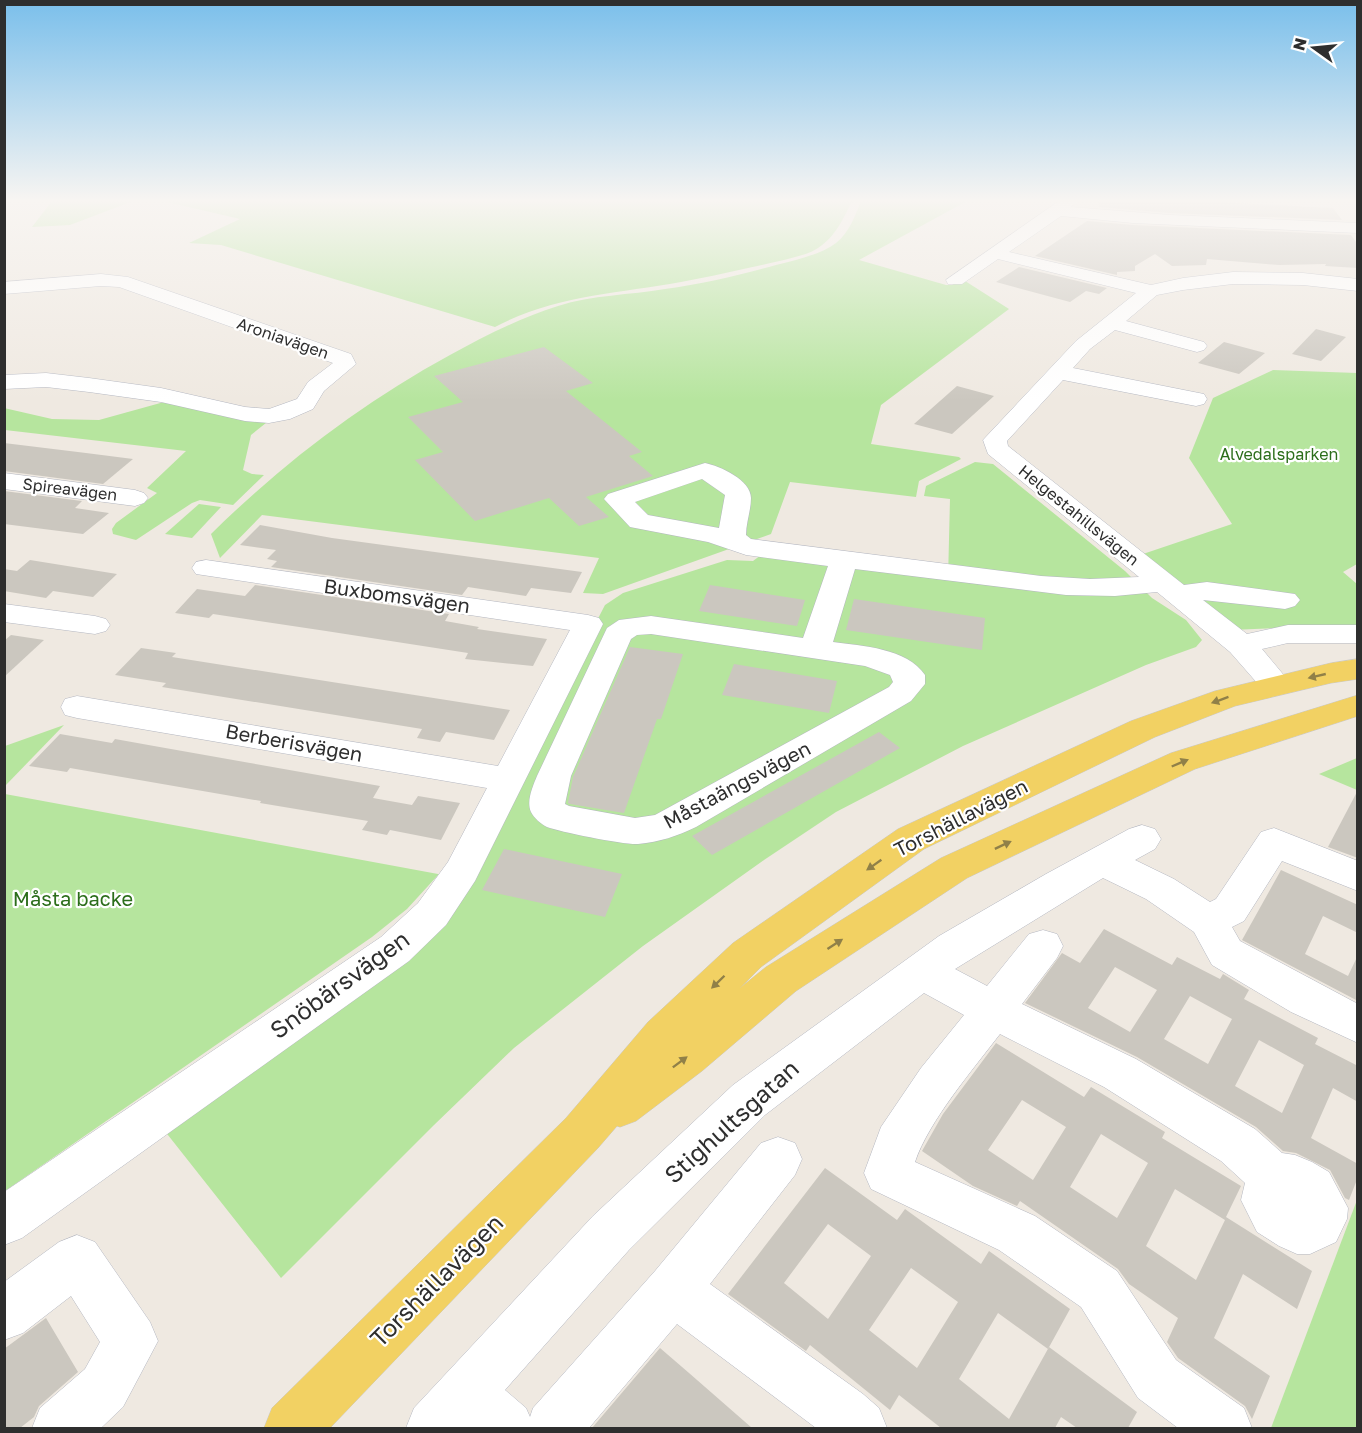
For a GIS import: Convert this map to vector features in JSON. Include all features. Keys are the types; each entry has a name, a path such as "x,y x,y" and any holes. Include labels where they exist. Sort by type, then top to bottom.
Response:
{"main road":[{"name":"Torshällavägen","path":"292,1428 582,1133 663,1035 747,955 911,839 1143,729 1226,698 1276,685 1358,669"},
{"path":"1276,685 1318,717"},
{"name":"Torshällavägen","path":"582,1133 686,1057 781,979 954,868 1183,760 1358,705"}],"street":[{"path":"955,280 972,268"},
{"path":"1055,268 1151,291"},
{"name":"Helgestahillsvägen","path":"1276,685 1241,645 997,449 995,441 1083,345 1151,291 1183,284 1233,278 1303,279 1358,285"},
{"name":"Aroniavägen","path":"4,288 101,280 121,281 343,358 345,364 316,387 305,404 282,414 269,416 245,414 161,395 120,389 46,380 4,382"},
{"path":"1112,323 1197,346"},
{"path":"1058,372 1196,399"},
{"path":"733,542 730,532 740,497 737,490 705,470 617,499 639,521 715,535 733,542 746,547 1028,583 1116,588 1141,586 1285,600"},
{"name":"Spireavägen","path":"4,481 135,498"},
{"path":"815,649 844,560"},
{"name":"Buxbomsvägen","path":"206,568 588,624"},
{"path":"4,613 95,626"},
{"name":"Snöbärsvägen","path":"4,1221 395,949 432,914 451,889 510,780 588,624"},
{"name":"Måstaängsvägen","path":"651,625 815,649 888,662 902,668 909,675 909,684 900,694 683,818 661,828 635,831 559,817 548,809 548,795 554,776 618,634 630,626 651,625"},
{"path":"1241,645 1288,634 1358,634"},
{"name":"Berberisvägen","path":"77,706 510,780"},
{"name":"Stighultsgatan","path":"473,1413 611,1233 749,1100 929,976 953,948 1142,839"},
{"path":"1208,921 1230,910 1274,842 1358,877"},
{"path":"1102,861 1171,897 1208,921 1226,952 1306,999 1358,1025"},
{"path":"1043,946 937,1082 898,1142 888,1173 1017,1233 1099,1288 1157,1379 1224,1428"},
{"path":"929,976 992,1010 1120,1072 1238,1145 1271,1175"},
{"path":"553,1428 673,1289 778,1159"},
{"path":"4,1314 77,1260 131,1341 104,1388 60,1428"},
{"path":"673,1289 859,1428"}],"green space":[{"path":"297,268 748,268 698,279 563,302 518,316 495,327"},
{"path":"765,268 886,268 946,285 952,285 962,279 1009,309 881,405 871,444 961,459 919,481 916,497 790,482 771,534 603,594 583,593 599,558 262,515 220,558 211,534 266,483 355,414 450,355 516,322 571,302 679,287"},
{"name":"Alvedalsparken","path":"1273,370 1357,373 1357,564 1343,572 1357,584 1357,628 1321,626 1231,630 1140,555 1232,524 1189,458 1213,398"},
{"path":"164,402 276,415 251,435 243,470 252,474 264,475 233,505 200,500 136,540 113,534 112,529 116,523 157,493 147,488 186,451 5,430 4,408 52,419 99,420"},
{"path":"975,462 993,464 1125,571 1152,598 1186,620 1202,640 1196,647 1146,665 963,746 836,812 764,860 643,946 514,1048 281,1278 164,1130 451,903 605,605 623,593 727,560 753,561 761,555 948,580 950,499 924,496 926,486"},
{"path":"199,504 221,507 192,538 165,534"},
{"path":"64,725 5,786 5,746"},
{"path":"1357,758 1357,790 1319,774"},
{"name":"Måsta backe","path":"5,794 439,874 407,909 372,937 5,1191"},
{"path":"1357,1200 1357,1428 1271,1428"}],"building":[{"path":"1018,268 1023,268 1107,288 1099,294 1086,291 1070,302 996,282"},
{"path":"1086,268 1135,268 1135,271 1117,272 1117,275"},
{"path":"1316,329 1346,337 1321,361 1292,354"},
{"path":"1224,342 1265,353 1239,374 1198,363"},
{"path":"544,347 593,383 566,391 642,452 629,456 653,476 586,497 609,517 579,526 549,498 475,521 415,460 443,452 408,417 463,402 434,376"},
{"path":"957,386 994,396 952,434 914,424"},
{"path":"4,443 133,459 103,484 4,471"},
{"path":"4,491 82,501 75,508 109,513 83,534 4,524"},
{"path":"260,525 332,538 582,572 571,593 531,588 526,596 468,587 462,595 271,567 277,561 267,559 276,550 240,545"},
{"path":"30,560 117,574 93,597 53,591 46,598 4,591 4,569 17,571"},
{"path":"255,585 449,614 445,621 479,627 477,629 547,639 533,666 465,659 468,653 213,614 209,618 175,613 197,589 245,596"},
{"path":"710,585 805,600 797,626 699,611"},
{"path":"854,599 985,618 982,650 846,630"},
{"path":"11,635 44,640 4,677 4,641"},
{"path":"630,647 683,654 661,719 657,719 624,813 570,804 568,803 573,777"},
{"path":"141,648 176,653 172,657 510,710 494,740 446,732 440,742 417,738 422,729 162,687 166,683 115,675"},
{"path":"734,664 837,681 829,713 722,695"},
{"path":"879,732 900,748 712,855 692,836"},
{"path":"60,734 112,743 115,739 380,786 373,798 412,805 418,796 460,803 441,840 390,830 387,835 362,830 368,821 260,803 261,801 70,768 67,772 29,766"},
{"path":"1358,790 1358,858 1328,847"},
{"path":"504,849 622,874 605,917 482,890"},
{"path":"1281,870 1358,905 1358,933 1323,916 1305,954 1348,976 1358,955 1358,1001 1242,940"},
{"path":"1104,929 1172,965 1177,957 1220,979 1223,974 1249,990 1244,999 1318,1038 1315,1044 1358,1066 1358,1102 1333,1088 1311,1138 1358,1164 1358,1177 1349,1200 1345,1198 1330,1170 1296,1153 1283,1151 1256,1127 1137,1057 1025,1003 1062,953 1080,963","holes":["1115,967 1157,990 1130,1032 1088,1008","1190,996 1232,1019 1208,1064 1164,1039","1259,1040 1304,1065 1282,1113 1235,1086"]},
{"path":"996,1043 1084,1097 1091,1087 1165,1132 1162,1138 1241,1186 1226,1217 1312,1271 1297,1309 1243,1274 1214,1338 1270,1376 1252,1419 1245,1406 1178,1358 1167,1342 1178,1318 1129,1284 1118,1269 1020,1201 1017,1206 973,1186 922,1151 943,1114","holes":["1022,1100 1066,1127 1033,1180 988,1150","1101,1134 1148,1163 1117,1218 1070,1187","1175,1189 1225,1220 1196,1280 1146,1246"]},
{"path":"825,1168 897,1220 905,1209 981,1264 989,1251 1070,1309 1049,1347 1137,1412 1128,1428 1077,1428 1061,1417 1055,1428 941,1428 899,1395 890,1410 810,1345 806,1351 728,1294","holes":["828,1224 871,1256 828,1319 784,1283","911,1268 958,1302 917,1368 869,1330","998,1313 1048,1349 1009,1419 959,1379"]},
{"path":"46,1318 78,1372 39,1406 34,1417 20,1428 4,1428 4,1349"},
{"path":"660,1348 689,1373 752,1428 592,1428"}]}
